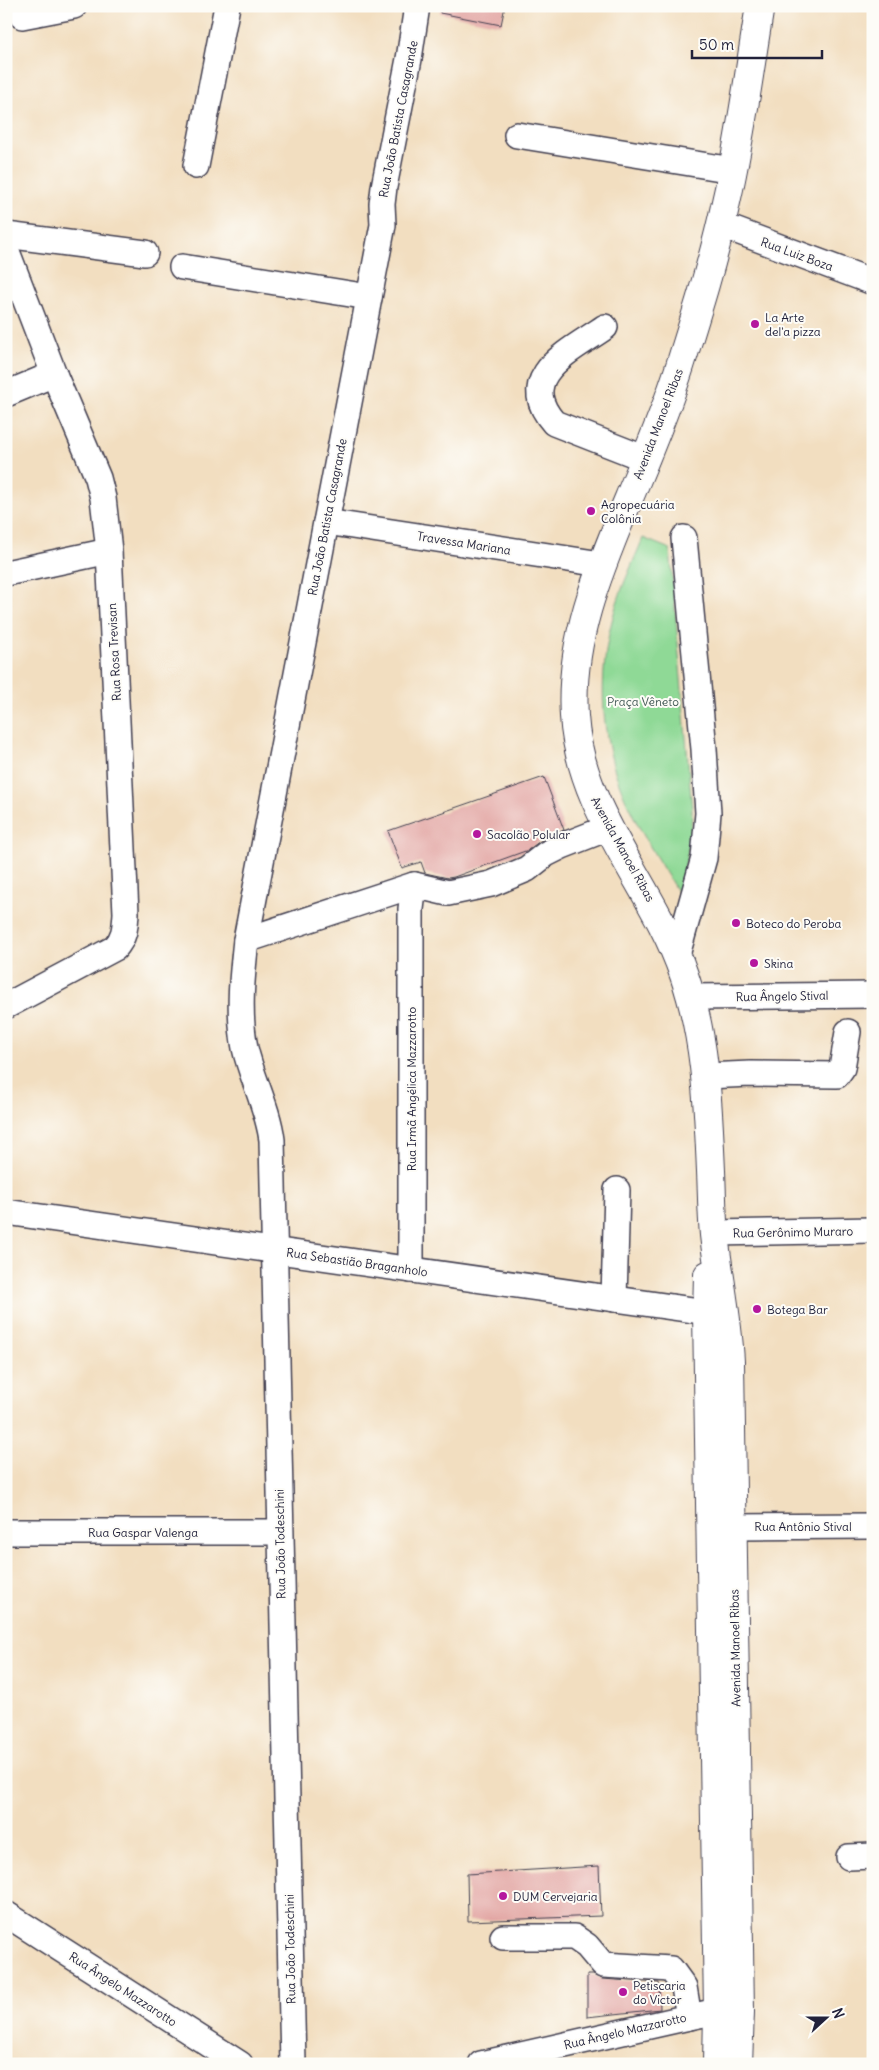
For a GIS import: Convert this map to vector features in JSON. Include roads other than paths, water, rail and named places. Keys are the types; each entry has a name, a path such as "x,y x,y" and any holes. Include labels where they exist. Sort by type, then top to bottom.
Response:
{"main road":[{"name":"Avenida Manoel Ribas","path":"717,2064 729,2011 733,1527 730,1341 714,1233 706,1076 698,1022 677,955 658,913 597,807 580,759 574,716 575,667 578,641 584,616 601,564 646,459 679,368 721,225 733,170 760,6"},
{"name":"Avenida Manoel Ribas","path":"714,1233 709,1272 707,1312 729,2011 738,2064"}],"street":[{"path":"22,16 74,6"},
{"path":"196,166 226,6"},
{"name":"Rua João Batista Casagrande","path":"242,1029 242,974 246,940 383,225 382,204 384,187 409,59 417,6"},
{"path":"517,135 733,170"},
{"name":"Rua Luiz Boza","path":"721,225 873,282"},
{"path":"6,235 145,253"},
{"name":"Rua Rosa Trevisan","path":"6,249 54,374 98,478 105,513 109,551 125,929 122,940 108,954 70,971 6,1006"},
{"path":"182,268 369,297"},
{"path":"605,327 547,369 541,381 540,396 545,412 554,423 646,459"},
{"path":"6,394 54,374"},
{"name":"Travessa Mariana","path":"326,522 601,564"},
{"path":"677,955 704,858 708,812 704,749 684,538"},
{"path":"6,573 109,551"},
{"path":"246,940 412,897 448,893 491,884 527,869 546,854 562,846 608,828"},
{"name":"Rua Irmã Angélica Mazzarotto","path":"412,897 412,1270"},
{"name":"Rua Ângelo Stival","path":"691,997 873,996"},
{"name":"Rua João Todeschini","path":"242,1029 251,1068 270,1126 293,2064"},
{"path":"706,1076 750,1074 837,1075 842,1068 848,1032"},
{"path":"614,1299 617,1190"},
{"name":"Rua Sebastião Braganholo","path":"6,1212 707,1312"},
{"name":"Rua Gerônimo Muraro","path":"714,1233 873,1230"},
{"name":"Rua Antônio Stival","path":"733,1527 873,1526"},
{"name":"Rua Gaspar Valenga","path":"6,1532 280,1532"},
{"name":"Rua Ângelo Mazzarotto","path":"6,1914 240,2064"},
{"path":"503,1937 574,1937 587,1946 603,1965 671,1968 684,1987 690,2016"},
{"name":"Rua Ângelo Mazzarotto","path":"481,2064 690,2016 729,2011"}],"place":[{"name":"La Arte del'a pizza","path":"755,324"},
{"name":"Agropecuária Colônia","path":"591,511"},
{"name":"Sacolão Polular","path":"477,834"},
{"name":"Boteco do Peroba","path":"736,923"},
{"name":"Skina","path":"754,963"},
{"name":"Botega Bar","path":"757,1309"},
{"name":"DUM Cervejaria","path":"503,1896"},
{"name":"Petiscaria do Victor","path":"623,1992"}],"park label":[{"name":"Praça Vêneto","path":"643,701"}]}
